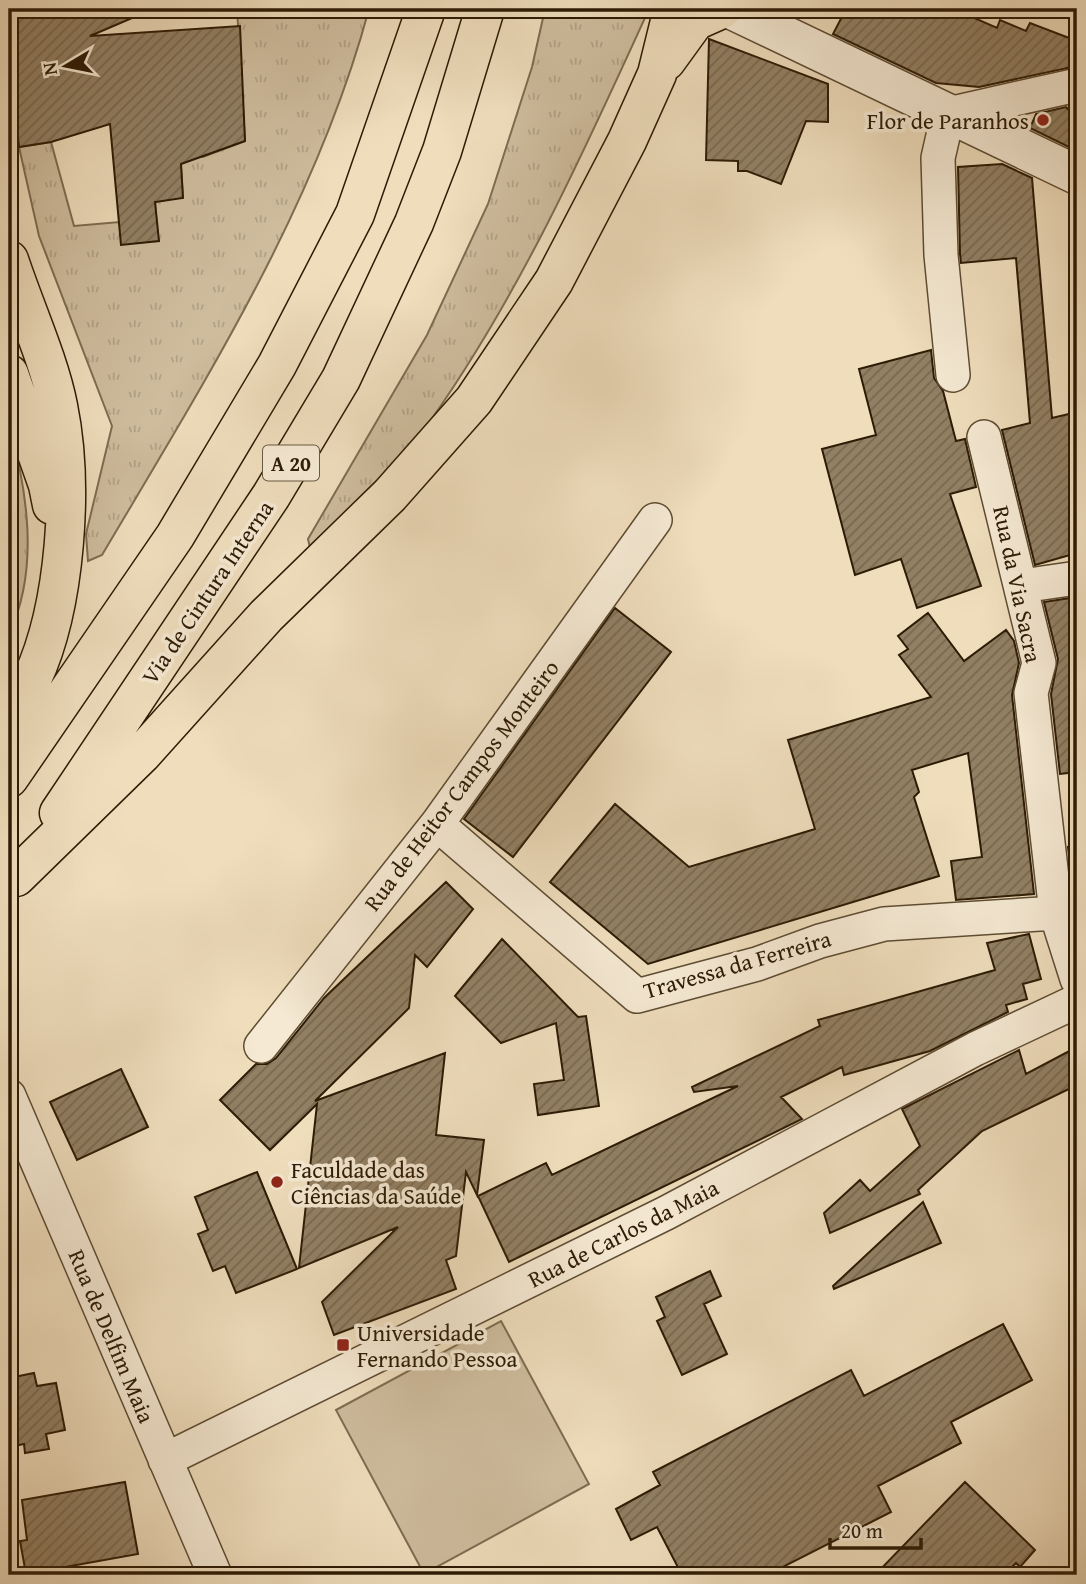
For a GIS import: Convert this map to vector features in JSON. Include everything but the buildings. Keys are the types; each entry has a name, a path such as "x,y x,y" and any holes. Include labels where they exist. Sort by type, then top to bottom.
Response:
{"highway":[{"name":"A 20","path":"9,778 175,536 277,365 355,214 425,9"},
{"name":"Via de Cintura Interna","path":"12,882 271,496 341,379 414,223 442,151 485,9"},
{"path":"12,882 142,754 266,616 390,495 474,401 554,281 628,141 657,74 673,9"},
{"path":"657,74 695,21 722,9"},
{"path":"9,260 58,404 65,478 60,571 53,613 33,678 9,721"},
{"path":"9,374 48,485 60,571"}],"street":[{"path":"730,9 1077,175"},
{"path":"948,114 1077,85"},
{"path":"948,114 938,158 941,255 953,375"},
{"name":"Rua da Via Sacra","path":"984,437 1039,663 1031,693 1056,913 1077,979"},
{"name":"Rua de Heitor Campos Monteiro","path":"261,1046 438,824 655,520"},
{"path":"1022,586 1077,578"},
{"name":"Travessa da Ferreira","path":"438,824 637,996 757,964 820,941 884,925 1056,913"},
{"name":"Rua de Carlos da Maia","path":"165,1460 666,1213 975,1049 1077,1001"},
{"name":"Rua de Delfim Maia","path":"14,1107 215,1575"}],"green space":[{"path":"237,9 369,9 347,82 319,153 254,291 180,424 102,555 88,561 86,534 112,426 39,236 19,147 51,142 74,226 120,222 158,240 155,202 183,197 180,153 203,157 245,141"},
{"path":"545,9 649,9 544,230 516,283 453,388 394,468 310,548 308,539 427,335 488,204 532,67"},
{"path":"9,423 25,502 27,556 19,609 9,634"},
{"path":"501,1321 589,1484 424,1574 336,1410"}],"place":[{"name":"Flor de Paranhos","path":"1043,120"},
{"name":"Faculdade das Ciências da Saúde","path":"277,1182"},
{"name":"Universidade Fernando Pessoa","path":"343,1345"}]}
